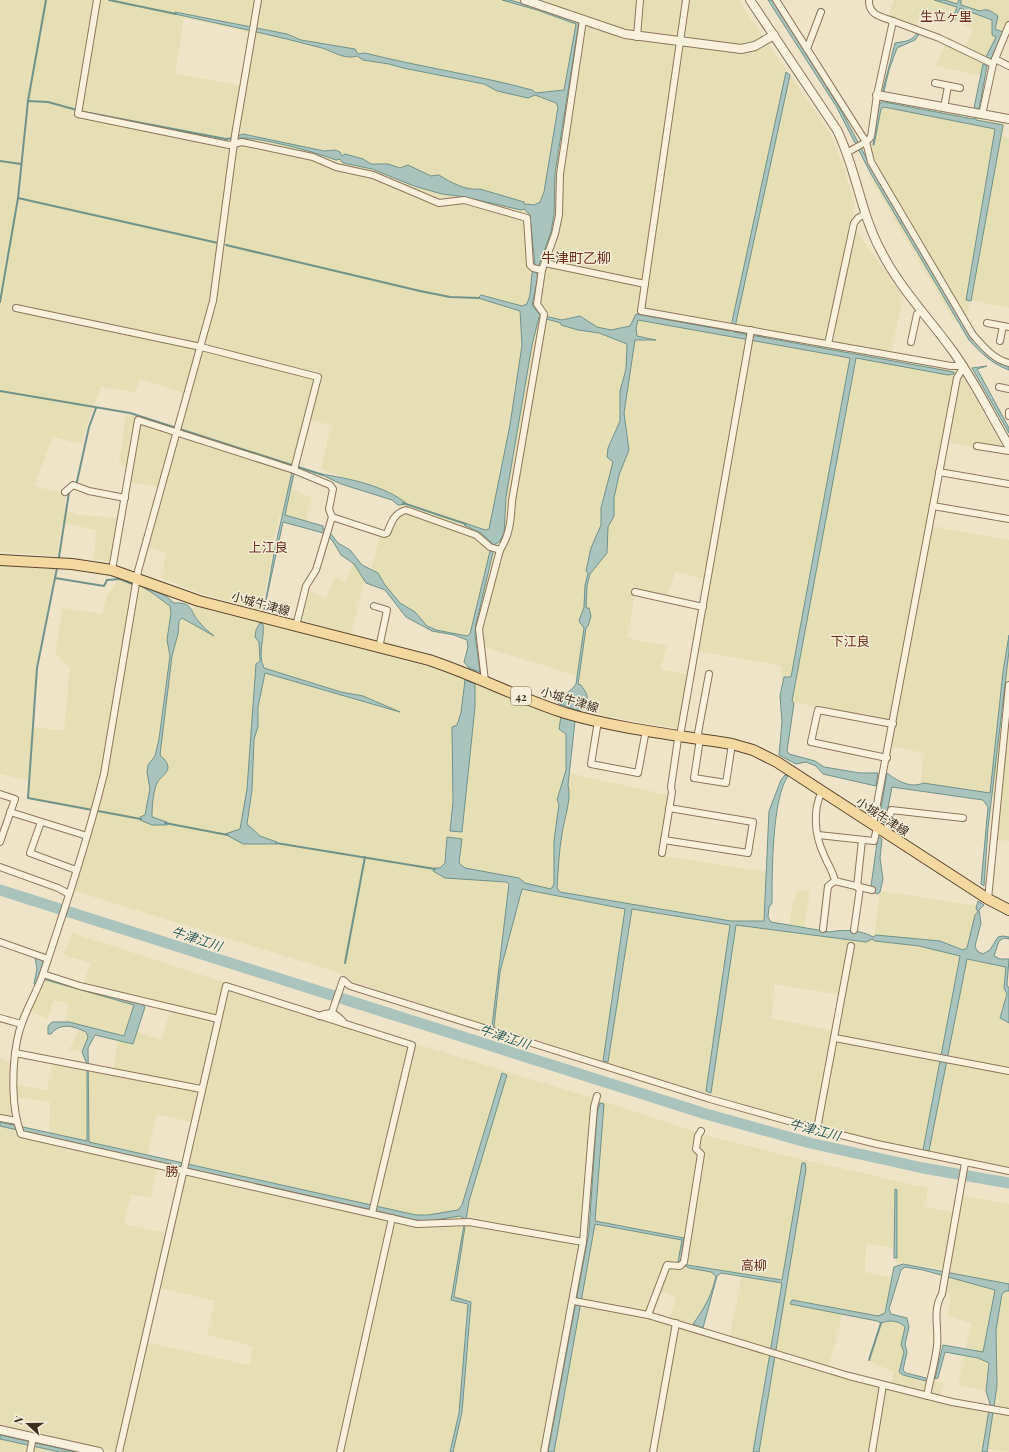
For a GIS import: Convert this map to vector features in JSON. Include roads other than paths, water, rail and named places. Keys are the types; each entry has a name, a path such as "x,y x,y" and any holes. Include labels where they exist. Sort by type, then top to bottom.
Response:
{"main road":[{"name":"小城牛津線","path":"0,560 72,564 112,570 135,583 435,662 555,709 598,721 732,744 752,750 777,762 988,899 1009,910"}],"street":[{"path":"258,0 235,139 216,287 201,347 135,583 104,774 94,815 43,974 21,1024 15,1053 14,1094 18,1126 21,1134 417,1224 431,1225 466,1222 584,1242"},
{"path":"525,0 637,37 748,49 774,35"},
{"path":"637,37 640,0"},
{"path":"686,0 641,311 951,366 964,366"},
{"path":"750,0 852,150 865,214 880,251 922,311 964,366 1009,446"},
{"path":"776,0 864,143 872,162 973,335 1000,361 1009,363"},
{"path":"869,0 869,6 872,12 1009,66"},
{"path":"96,1 78,114 229,145 235,139"},
{"path":"807,49 821,12"},
{"path":"485,681 479,629 499,550 506,541 511,525 512,502 543,317 537,304 538,269 545,263 555,234 559,215 560,174 583,20"},
{"path":"852,150 871,137 877,95 893,21"},
{"path":"982,115 994,61 1009,25"},
{"path":"935,84 960,88"},
{"path":"944,108 948,86"},
{"path":"877,95 1009,119"},
{"path":"235,139 242,142 313,157 336,167 373,175 439,203 464,200 500,209 527,218 530,265 538,269"},
{"path":"828,344 854,223 858,218 865,214"},
{"path":"545,263 645,284"},
{"path":"16,308 201,347 318,376 294,470"},
{"path":"911,342 917,314 922,311"},
{"path":"987,323 1006,327 1000,341"},
{"path":"662,853 670,808 678,739 680,736 751,330"},
{"path":"818,835 874,841 875,826 939,472 957,378 964,366"},
{"path":"999,387 1009,389"},
{"path":"112,570 138,420 178,429 294,470 330,485 333,489 329,509 332,517 316,570 306,586 296,626"},
{"path":"977,446 1009,451"},
{"path":"939,472 1009,484"},
{"path":"65,492 76,486 125,498"},
{"path":"933,506 1009,519"},
{"path":"332,517 384,534 387,533 394,516 399,512 406,510 476,535 490,547 499,550"},
{"path":"635,592 703,607"},
{"path":"374,606 387,610 379,648"},
{"path":"709,674 698,733 700,739 694,778 726,783 732,744"},
{"path":"988,899 1009,685"},
{"path":"887,758 811,742 818,710 893,724"},
{"path":"598,721 591,764 638,773 646,730"},
{"path":"822,791 815,824 824,855 833,872 834,881"},
{"path":"0,794 15,799 2,831 0,842"},
{"path":"664,840 748,853 753,822 670,808"},
{"path":"887,834 892,810 963,818"},
{"path":"10,812 41,822 41,820 87,836"},
{"path":"41,822 30,853 76,870"},
{"path":"854,930 862,840"},
{"path":"0,867 58,888 69,894"},
{"path":"834,881 858,888 872,890"},
{"path":"823,929 828,886 834,881"},
{"path":"0,942 48,959"},
{"path":"817,1129 851,946"},
{"path":"43,974 80,986 218,1019"},
{"path":"332,1012 343,980 350,986 710,1099 877,1144 1009,1171"},
{"path":"119,1452 201,1089 226,986 412,1045 372,1213"},
{"path":"320,1016 328,1012 332,1012 338,1015 345,1024"},
{"path":"0,1018 21,1024"},
{"path":"835,1038 1009,1071"},
{"path":"15,1053 201,1089"},
{"path":"544,1452 574,1301 584,1242 594,1107 597,1096"},
{"path":"0,1118 18,1126"},
{"path":"648,1314 667,1265 683,1264 701,1154 696,1149 698,1136 701,1131"},
{"path":"927,1396 937,1343 937,1302 942,1294 965,1163"},
{"path":"340,1452 392,1218"},
{"path":"574,1301 648,1314 776,1354 883,1385 927,1396 1009,1412"},
{"path":"653,1452 676,1323"},
{"path":"872,1452 883,1385"},
{"path":"0,1430 99,1452"},
{"path":"31,1450 33,1437"}],"water":[{"path":"502,0 510,0 579,22 555,173 554,214 551,232 536,273 538,277 532,305 540,315 562,320 580,316 597,327 611,330 630,326 636,314 730,331 786,72 790,75 734,332 954,372 954,374 948,375 856,358 792,701 794,703 787,751 789,754 815,761 824,767 860,773 878,773 876,786 823,774 816,766 806,762 796,764 779,755 782,722 780,696 784,677 791,677 850,358 638,320 636,328 637,336 656,340 635,340 624,413 629,450 619,475 614,498 614,516 608,527 607,553 590,574 587,586 586,608 589,608 591,616 586,628 578,684 584,689 587,700 580,711 559,704 560,698 576,684 584,628 579,621 584,607 585,585 588,573 586,571 591,548 601,525 601,508 613,462 607,457 608,448 620,421 620,391 626,369 627,344 599,333 578,330 561,325 561,323 539,317 532,345 506,497 504,534 499,542 495,544 476,624 475,635 480,672 469,668 464,662 468,647 467,640 454,635 432,631 406,617 385,590 366,583 354,564 341,555 327,534 283,522 264,610 275,548 292,472 294,473 285,515 323,526 323,529 331,534 338,543 350,550 362,565 378,573 385,585 400,603 415,612 427,626 436,630 467,636 470,634 493,544 481,533 464,525 465,523 485,530 489,529 510,425 522,345 520,311 478,298 481,295 522,306 527,304 530,295 532,273 534,272 535,266 530,215 524,209 521,210 465,197 442,194 414,186 372,169 343,163 340,159 336,160 288,146 248,138 239,138 238,136 243,134 324,151 335,150 340,152 342,156 345,154 363,159 371,164 388,164 400,168 408,165 431,176 439,175 453,183 469,189 480,189 524,202 525,205 534,205 540,202 544,192 558,107 556,103 535,95 528,98 497,91 484,84 363,60 357,56 348,57 322,48 267,34 175,14 175,12 287,34 301,40 355,49 358,54 365,53 490,80 532,90 536,93 564,90 576,24 537,10"},
{"path":"768,0 773,0 838,105 874,172 973,337 1009,365 1009,370 997,365 987,358 969,340 870,172 836,106"},
{"path":"934,0 945,0 957,4 959,0 961,0 961,5 980,11 989,10 998,16 995,29 1003,32 991,59 986,57 996,37 992,35 992,20 960,8 954,21 952,20 957,7"},
{"path":"918,32 920,33 915,40 897,48 889,70 884,91 895,43 911,39"},
{"path":"983,64 987,66 979,109 974,108"},
{"path":"883,100 884,102 973,119 976,118 976,120 1003,125 971,301 966,300 995,129 884,107 881,109 873,145 879,105"},
{"path":"987,366 977,369 1009,428 1009,433 972,368"},
{"path":"320,474 342,478 378,488 388,492 407,504 398,505 392,500 341,484"},
{"path":"139,585 166,596 174,603 185,604 188,606 202,625 214,636 182,618 179,621 178,634 172,656 160,755 166,762 168,768 157,783 152,809 152,817 167,822 167,825 152,825 140,820 140,817 145,815 150,789 147,772 148,765 155,756 159,739 170,656 167,640 171,613 170,606"},
{"path":"260,623 263,624 261,657 264,668 341,692 363,696 400,712 265,673 258,707 258,727 254,739 252,790 247,824 260,836 277,842 277,844 243,844 225,834 240,829 247,789 256,664 260,661 259,642 255,637 256,630"},
{"path":"1009,635 1009,651 988,828 984,886 981,884 988,807 983,800 892,787 885,823 879,820 887,773 899,781 913,785 923,783 990,793 1003,672"},
{"path":"465,680 475,684 475,707 462,832 450,831 453,802 452,727 457,725 461,713"},
{"path":"561,716 575,721 568,785 569,796 559,861 557,888 560,892 731,921 764,921 769,811 781,780 785,775 788,776 779,801 774,837 772,903 769,907 768,917 771,922 830,932 846,930 863,933 873,937 876,935 940,941 963,950 967,948 975,915 978,912 976,908 978,901 984,905 979,910 981,923 975,946 977,951 983,954 990,950 998,937 1009,937 1009,939 1004,938 999,941 994,956 1000,959 1009,959 1007,985 1009,988 1009,1023 1000,1018 1007,994 1004,988 1006,967 967,959 929,1151 923,1150 960,956 919,946 875,941 872,939 866,942 736,925 711,1093 706,1091 730,925 632,909 608,1062 603,1061 625,909 522,889 500,972 494,1027 492,1026 509,884 506,882 445,878 433,871 434,868 440,868 445,863 447,837 462,839 459,863 465,868 519,878 525,883 551,889 554,884 554,841 559,804 557,800 566,770 566,734 559,729"},
{"path":"878,836 882,839 880,858 883,879 880,892 877,894 871,886"},
{"path":"35,957 41,959 43,962 40,975 141,1003 145,1007 133,1044 95,1035 88,1048 89,1142 416,1215 428,1215 458,1210 462,1205 502,1073 507,1075 469,1201 454,1297 471,1302 462,1412 453,1452 450,1452 459,1413 468,1304 451,1300 465,1219 460,1216 428,1221 416,1220 0,1126 0,1122 87,1141 87,1064 82,1052 88,1037 86,1032 67,1026 59,1028 51,1034 48,1034 48,1026 52,1022 69,1022 124,1036 134,1005 39,978 35,985 37,969"},
{"path":"600,1103 604,1104 595,1221 684,1238 681,1261 687,1265 782,1280 802,1163 805,1163 806,1169 759,1452 753,1452 782,1283 721,1273 717,1276 703,1328 693,1324 707,1302 716,1276 711,1272 689,1268 678,1262 682,1240 595,1224 554,1452 548,1452 589,1232 597,1113"},
{"path":"895,1189 897,1190 897,1258 894,1258"},
{"path":"903,1264 1009,1284 1009,1291 1002,1294 996,1330 997,1386 987,1452 982,1452 990,1404 986,1391 989,1363 978,1358 945,1352 938,1378 935,1379 943,1345 983,1352 995,1290 923,1270 905,1267 901,1270 889,1309 891,1314 907,1318 909,1327 905,1344 907,1352 903,1370 906,1373 926,1378 926,1381 903,1375 899,1372 904,1352 901,1345 905,1327 900,1323 888,1321 881,1323 790,1304 792,1300 878,1316 885,1313 894,1267"},
{"path":"0,1435 76,1452 60,1452 0,1439"}],"waterway":[{"path":"0,302 18,198 28,101 46,0"},
{"path":"109,0 176,14"},
{"path":"28,101 48,102 84,112 226,139 233,138"},
{"path":"0,161 21,164"},
{"path":"18,198 218,243"},
{"path":"226,245 420,291 450,297 479,298"},
{"path":"0,391 130,413 323,475"},
{"path":"76,486 89,427 96,408"},
{"path":"59,557 69,492 71,490"},
{"path":"403,503 466,524"},
{"path":"57,568 37,668 28,798 141,819"},
{"path":"55,578 104,586 107,580 120,579 135,585"},
{"path":"165,823 228,835"},
{"path":"276,843 435,869"},
{"path":"345,963 365,857"},
{"name":"牛津江川","path":"0,890 706,1114 810,1143 923,1168 1009,1183"},
{"path":"869,1360 881,1323"}],"district":[{"name":"生立ヶ里","path":"946,15"},
{"name":"牛津町乙柳","path":"576,257"},
{"name":"上江良","path":"268,546"},
{"name":"下江良","path":"850,640"},
{"name":"勝","path":"172,1170"},
{"name":"高柳","path":"754,1264"}]}
